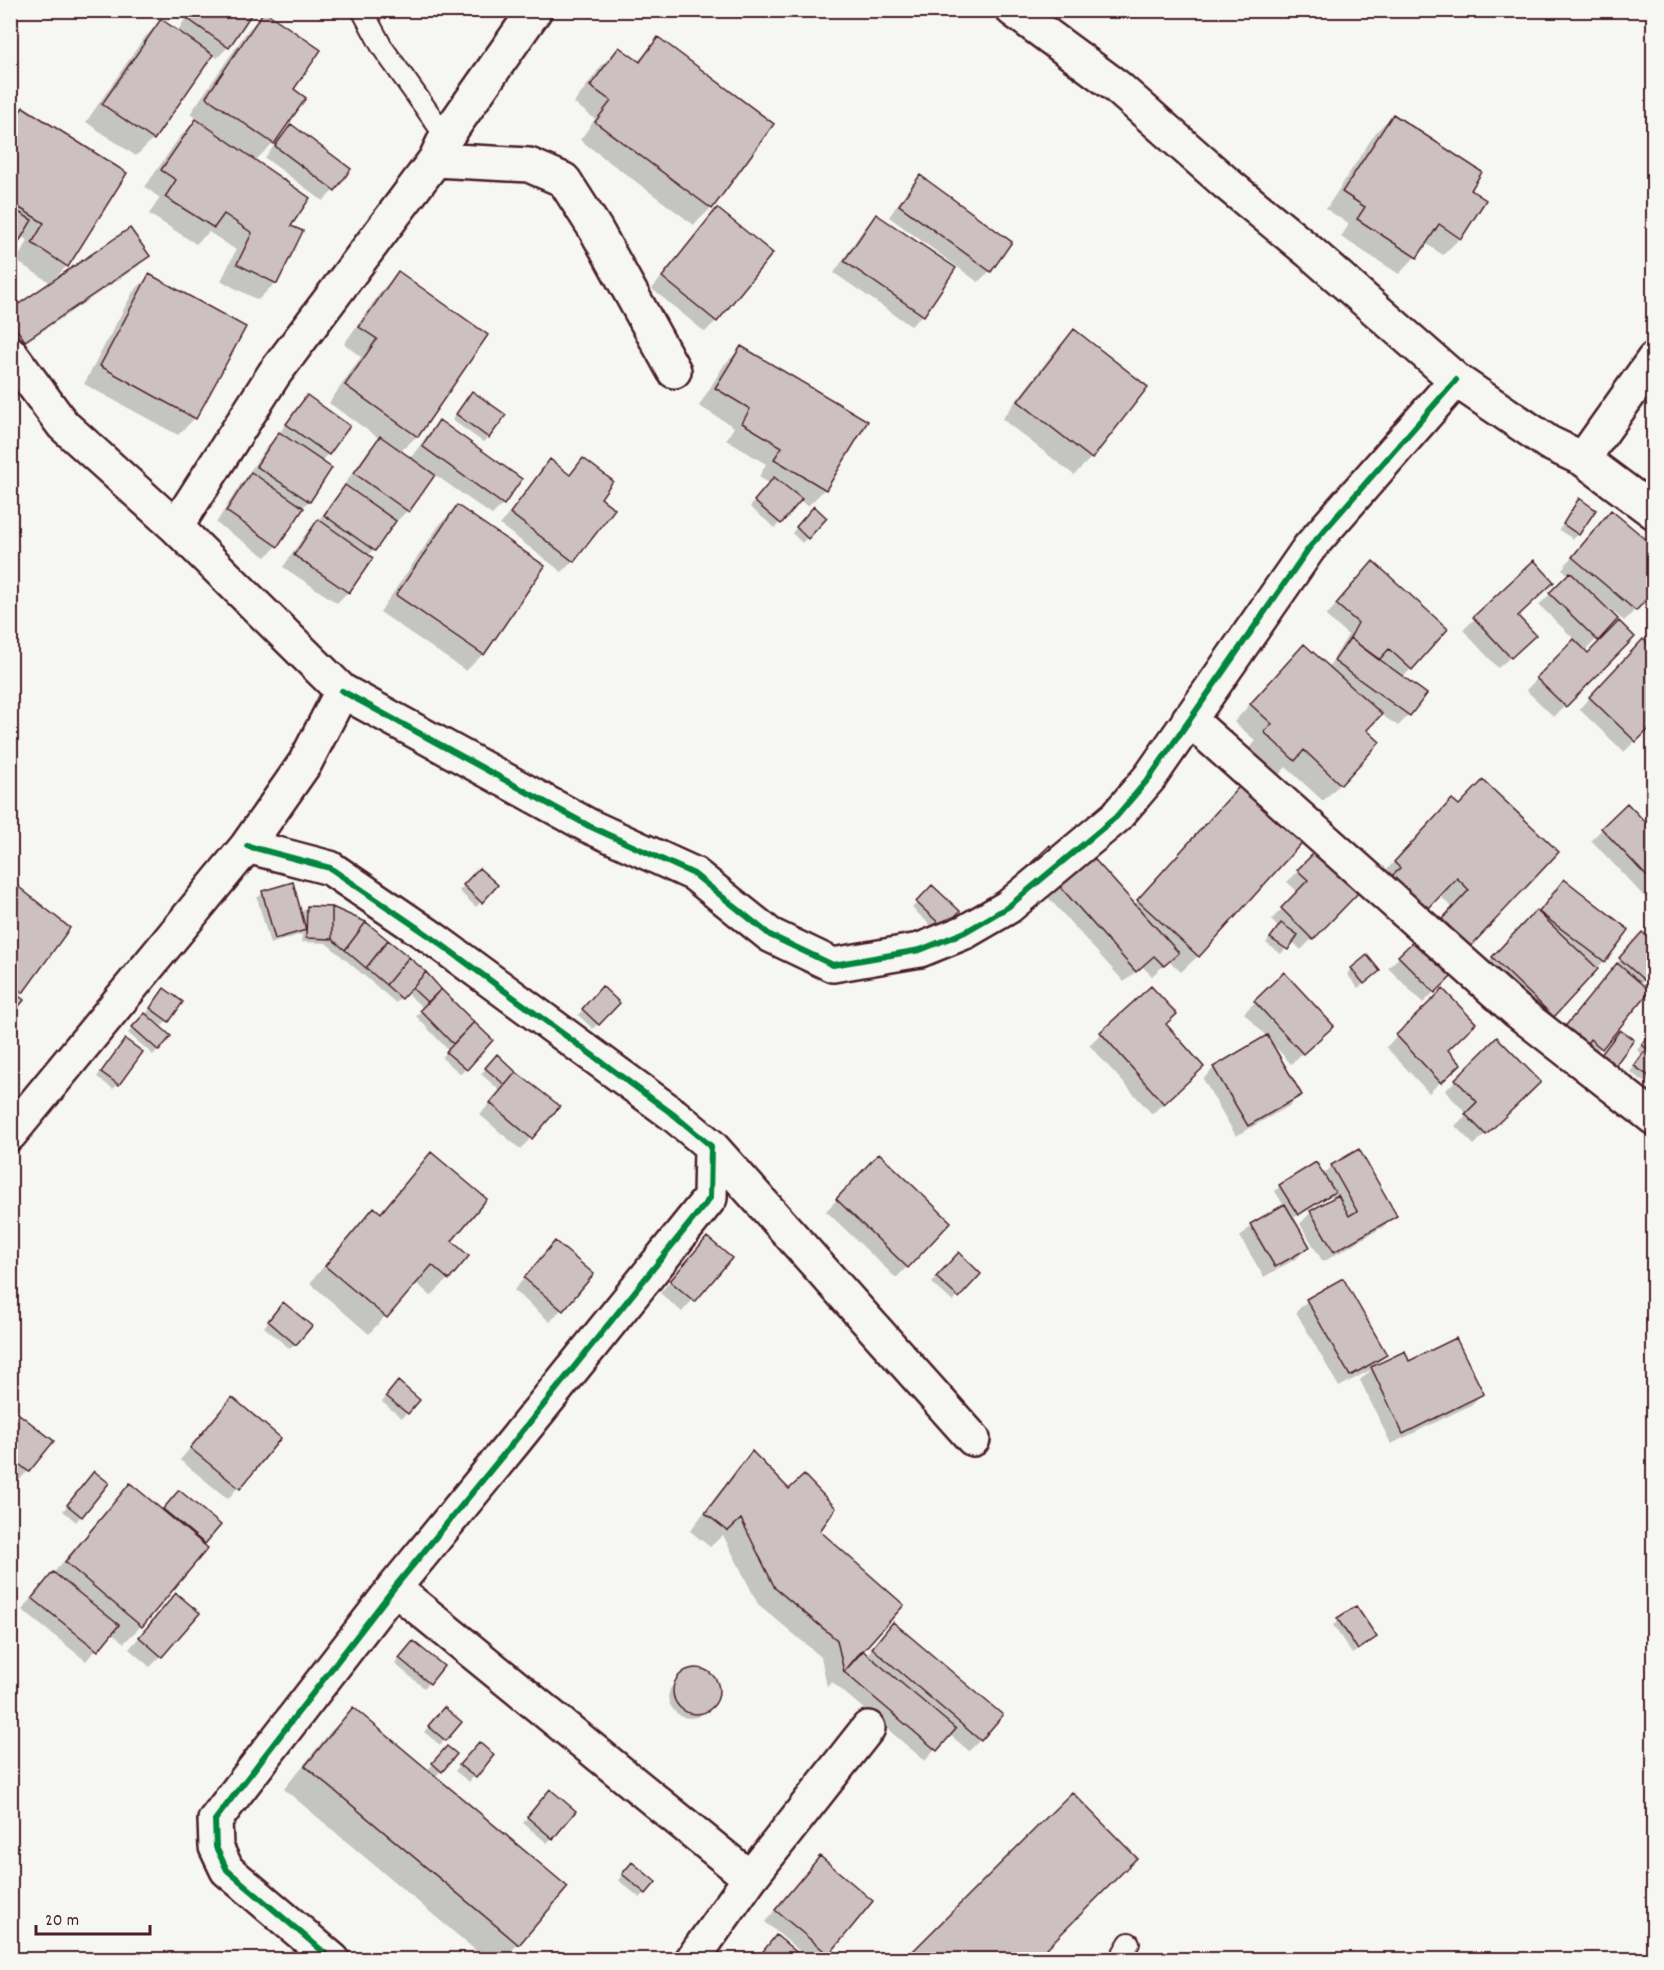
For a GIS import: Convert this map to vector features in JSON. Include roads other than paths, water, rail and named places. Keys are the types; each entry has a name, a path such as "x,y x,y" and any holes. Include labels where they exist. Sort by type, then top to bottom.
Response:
{"street":[{"path":"176,527 274,374 441,149 536,10"},
{"path":"1013,10 1116,86 1455,380 1549,443 1583,459 1653,512"},
{"path":"441,149 529,165 564,180 596,230 674,371"},
{"path":"10,352 63,425 176,527 342,691 589,825 694,874 770,935 833,965 920,950 965,932 1008,907 1116,817 1150,777 1309,548 1455,380"},
{"path":"1583,459 1653,358"},
{"path":"10,1134 247,846 305,763 342,691"},
{"path":"1189,719 1518,1011 1653,1118"},
{"path":"247,846 330,868 430,937 674,1114 711,1146 973,1439"},
{"path":"333,1959 227,1870 216,1846 215,1820 394,1588 710,1198 711,1146"},
{"path":"394,1588 750,1878"},
{"path":"692,1959 750,1878 868,1728"}],"lane":[{"path":"362,10 441,149"}]}
